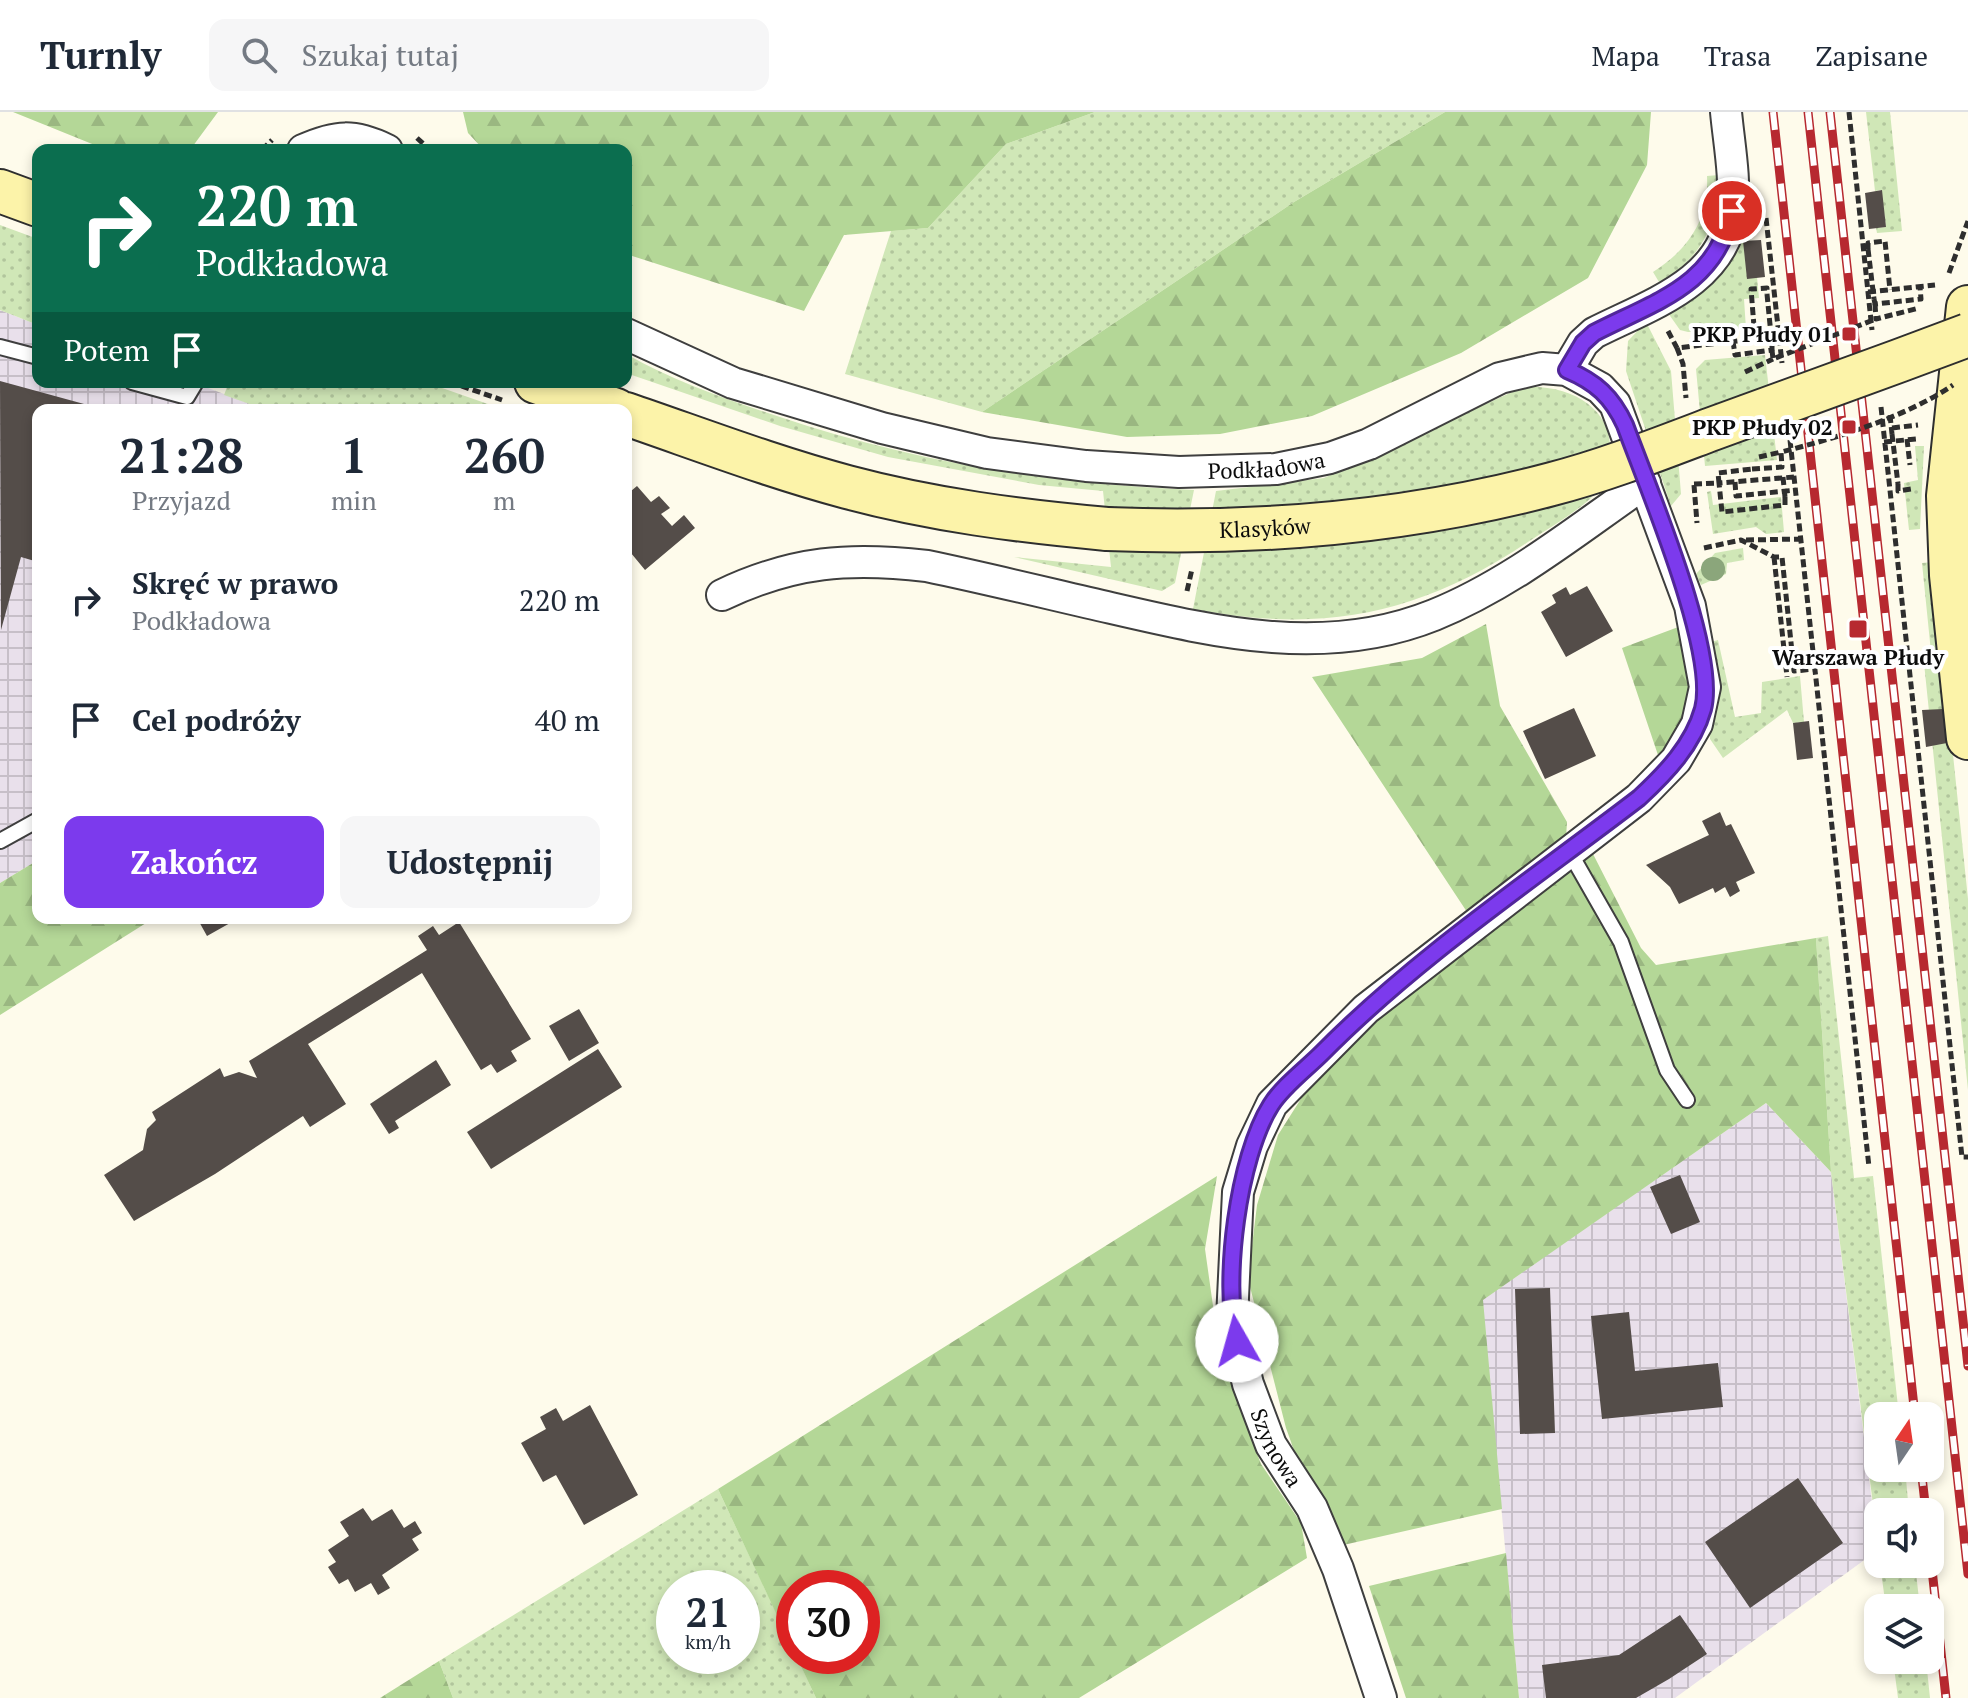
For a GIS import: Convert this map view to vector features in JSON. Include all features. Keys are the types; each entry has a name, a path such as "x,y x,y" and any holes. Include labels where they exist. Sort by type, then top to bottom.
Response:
{"street":[{"path":"1567,370 1583,343 1594,333 1689,284 1707,269 1720,250 1732,211 1726,112"},
{"path":"316,144 327,139 362,138 374,144"},
{"path":"0,191 32,203"},
{"path":"1958,295 1948,496 1951,575 1968,738"},
{"name":"Klasyków","path":"632,416 757,459 910,502 980,515 1107,529 1183,532 1302,528 1364,522 1483,501 1613,465 1968,335"},
{"name":"Podkładowa","path":"632,337 733,383 911,436 987,453 1062,463 1193,473 1276,469 1330,458 1369,444 1500,378 1532,369 1567,370"},
{"name":"Szynowa","path":"1381,1698 1338,1569 1312,1508 1271,1445 1248,1384 1232,1319 1238,1192 1252,1146 1272,1104 1366,1009 1660,778 1688,742 1703,707 1702,660 1690,606 1615,404 1600,388 1567,370"},
{"path":"520,391 586,404"},
{"path":"722,595 788,568 836,561 879,560 927,566 1215,632 1278,639 1350,636 1432,616 1488,590 1645,483"}],"lane":[{"path":"0,347 32,355"},
{"path":"147,388 186,403"},
{"path":"0,841 32,823"},
{"path":"1569,851 1621,942 1667,1070 1687,1100"}],"path":[{"path":"1849,112 1868,292 1882,365 1884,442 1962,1157 1968,1157"},
{"path":"1766,216 1783,367"},
{"path":"1958,295 1955,248 1968,221"},
{"path":"1876,319 1868,243 1885,241 1890,290"},
{"path":"1875,304 1921,299 1920,287"},
{"path":"1755,339 1751,289 1767,288 1773,359"},
{"path":"1868,292 1905,288"},
{"path":"1740,376 1773,359 1876,319 1922,308"},
{"path":"1665,327 1677,348 1779,336"},
{"path":"1733,341 1735,355 1772,350"},
{"path":"1794,477 1735,482 1719,483 1722,512 1785,505 1782,467 1781,452 1835,437 1931,399 1961,379"},
{"path":"497,388 520,391"},
{"path":"1682,408 1695,403"},
{"path":"1890,415 1898,491 1912,489 1911,483"},
{"path":"1892,428 1917,426"},
{"path":"1789,430 1869,1167"},
{"path":"1884,442 1911,439 1908,448"},
{"path":"1752,469 1782,467"},
{"path":"1735,482 1736,496 1796,490"},
{"path":"1694,485 1700,549 1741,540 1801,539"},
{"path":"1895,540 1910,539"},
{"path":"1741,540 1774,557 1782,557 1794,671 1815,669"},
{"path":"1774,557 1787,677"}],"shaded area":[{"path":"0,310 32,323 32,388 208,388 251,404 32,404 32,864 0,883"},
{"path":"1766,1103 1831,1172 1864,1437 1864,1482 1870,1482 1872,1498 1864,1498 1864,1560 1675,1698 1519,1698 1482,1300"}],"green space":[{"path":"13,112 218,112 194,144 92,144"},
{"path":"463,112 1095,112 1006,144 928,228 844,235 804,311 632,256 632,144 478,144 468,133"},
{"path":"1095,112 1445,112 1294,202 982,412 845,374 891,231 928,228 1006,144"},
{"path":"1445,112 1651,112 1647,165 1588,278 1461,353 1312,416 1220,434 1127,437 982,412 1294,202"},
{"path":"1738,112 1743,112 1751,240 1743,241 1757,277 1759,298 1744,299 1746,329 1688,332 1680,330 1668,313 1698,294 1719,274 1732,252 1739,229"},
{"path":"1866,112 1890,112 1902,231 1877,233 1876,228 1886,227 1881,190 1875,191"},
{"path":"1719,175 1715,209 1705,238 1687,262 1659,282 1653,272 1677,253 1694,232 1704,206 1707,176"},
{"path":"0,225 32,237 32,323 0,310"},
{"path":"1646,322 1671,371 1681,494 1671,506 1626,371 1628,341"},
{"path":"1765,355 1777,460 1705,466 1696,369 1705,360"},
{"path":"632,357 719,396 879,446 1035,476 1194,490 1175,583 1162,591 1014,557 1111,567 1103,491 1039,485 888,457 780,426 632,375"},
{"path":"1523,387 1548,388 1570,394 1588,404 1601,417 1608,434 1610,454 1604,475 1591,498 1562,520 1490,566 1450,586 1370,612 1328,618 1285,619 1193,609 1216,491 1324,478"},
{"path":"227,388 442,388 488,404 250,404 224,395"},
{"path":"1915,446 1924,446 1920,529 1909,530 1904,483 1918,480"},
{"path":"1711,491 1713,505 1781,497 1784,532 1766,534 1756,527 1713,534 1707,492"},
{"path":"1743,548 1744,560 1727,563 1726,574 1701,585 1696,574 1715,553"},
{"path":"1933,562 1968,899 1968,1090 1924,663 1932,662 1922,563"},
{"path":"1689,623 1689,691 1679,748 1660,761 1622,648"},
{"path":"1486,624 1500,706 1567,822 1566,838 1467,912 1312,677 1422,658"},
{"path":"1718,640 1735,717 1761,713 1762,682 1800,676 1804,722 1793,723 1787,710 1723,758 1710,739 1711,642"},
{"path":"1592,852 1641,948 1656,965 1816,938 1831,1172 1766,1103 1483,1300 1502,1509 1339,1546 1300,1467 1286,1428 1248,1279 1257,1205 1278,1135 1304,1094 1415,984"},
{"path":"32,864 32,924 144,924 0,1015 0,883"},
{"path":"1828,936 1854,1178 1873,1176 1897,1402 1864,1402 1864,1433 1831,1172 1816,938"},
{"path":"1217,1176 1205,1249 1214,1313 1235,1396 1261,1464 1301,1523 1307,1558 1079,1698 816,1698 805,1674 880,1674 880,1570 776,1570 776,1613 760,1579 760,1570 756,1570 718,1489"},
{"path":"1870,1482 1906,1482 1908,1498 1872,1498"},
{"path":"718,1489 756,1570 656,1570 656,1674 760,1674 760,1579 776,1613 776,1674 805,1674 816,1698 453,1698 439,1661"},
{"path":"1506,1553 1519,1698 1406,1698 1369,1586"},
{"path":"1882,1578 1917,1578 1918,1594 1884,1594"},
{"path":"439,1661 453,1698 380,1698"},
{"path":"1895,1674 1927,1674 1930,1698 1898,1698"}],"building":[{"path":"1882,190 1886,227 1869,229 1865,193"},
{"path":"1761,240 1765,277 1747,279 1743,241"},
{"path":"0,381 84,404 32,404 32,560 21,557 1,630"},
{"path":"637,486 651,502 659,496 670,508 661,514 672,526 684,515 695,528 645,570 632,554 632,490"},
{"path":"1587,586 1613,631 1566,657 1541,612 1556,603 1552,595 1566,587 1570,595"},
{"path":"1574,708 1596,756 1545,779 1523,731"},
{"path":"1943,709 1947,743 1926,747 1922,710"},
{"path":"1809,721 1813,758 1797,760 1793,723"},
{"path":"1720,812 1726,826 1731,824 1755,873 1736,882 1740,891 1730,897 1725,887 1715,893 1713,888 1679,904 1670,887 1646,865 1709,835 1702,821"},
{"path":"200,924 228,924 207,936"},
{"path":"460,924 531,1039 511,1051 517,1061 497,1073 491,1064 481,1070 422,973 308,1044 346,1104 310,1127 303,1116 215,1174 134,1221 104,1175 143,1150 147,1129 156,1120 152,1112 220,1068 224,1077 239,1072 257,1078 249,1061 427,950 418,936 433,926 439,935"},
{"path":"579,1009 599,1043 569,1061 549,1026"},
{"path":"598,1049 622,1087 491,1169 467,1132"},
{"path":"436,1060 451,1085 395,1121 399,1128 389,1134 370,1104"},
{"path":"1680,1175 1700,1222 1671,1234 1650,1187"},
{"path":"1550,1288 1555,1433 1520,1434 1515,1289"},
{"path":"1629,1312 1635,1371 1718,1363 1723,1407 1602,1419 1591,1316"},
{"path":"590,1405 638,1495 584,1525 556,1475 543,1482 521,1443 546,1429 540,1417 556,1408 563,1421"},
{"path":"1798,1478 1843,1543 1750,1608 1705,1542"},
{"path":"363,1508 372,1521 392,1509 404,1528 415,1521 422,1533 412,1539 419,1550 382,1575 390,1588 378,1595 371,1583 355,1592 348,1579 339,1584 328,1567 336,1562 328,1550 349,1536 340,1522"},
{"path":"1680,1615 1707,1654 1669,1679 1636,1698 1546,1698 1542,1665 1619,1655"}],"railway":[{"path":"1773,112 1913,1402"},
{"path":"1808,112 1968,1574"},
{"path":"1830,112 1968,1366"},
{"path":"1923,1482 1924,1498"},
{"path":"1933,1578 1946,1698"}],"place":[{"name":"PKP Płudy 01","path":"1849,334"},
{"name":"PKP Płudy 02","path":"1849,427"},
{"name":"Warszawa Płudy","path":"1858,629"}],"route":[{"path":"1237,1341 1232,1319 1238,1192 1252,1146 1272,1104 1366,1009 1639,798 1676,760 1697,724 1705,687 1690,606 1625,425 1615,404 1600,388 1567,370 1574,355 1594,333 1689,284 1707,269 1720,250 1732,211"}]}
